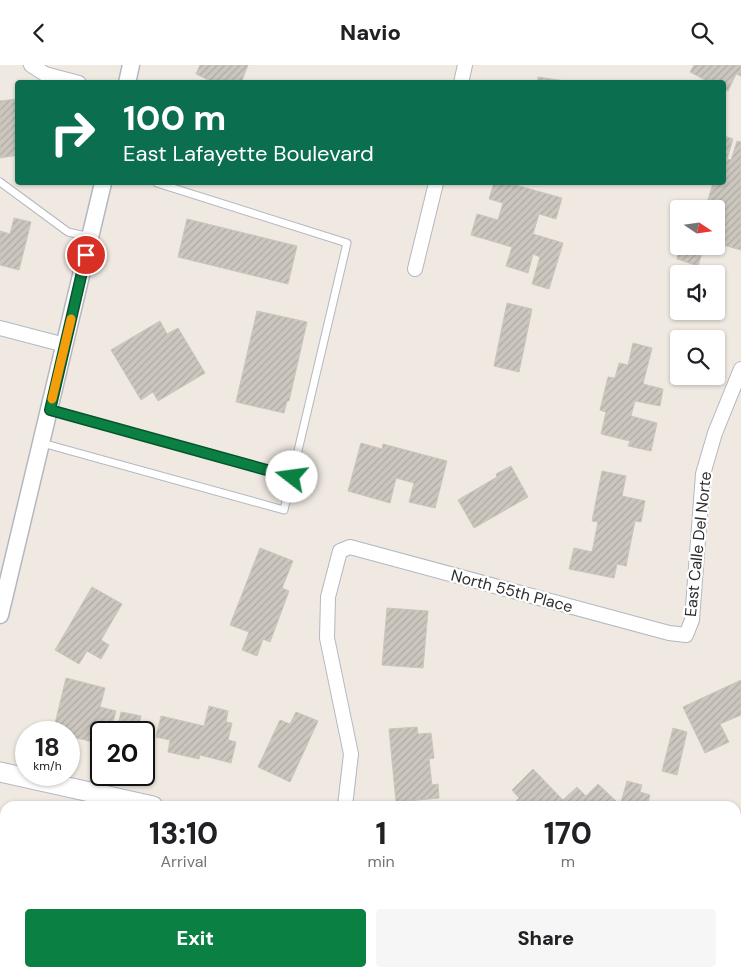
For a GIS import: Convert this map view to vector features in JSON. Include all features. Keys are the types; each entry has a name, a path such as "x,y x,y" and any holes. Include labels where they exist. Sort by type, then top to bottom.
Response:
{"main road":[{"path":"0,773 131,801"}],"street":[{"path":"31,65 45,74 68,80"},
{"path":"128,80 131,65"},
{"path":"462,80 465,65"},
{"path":"0,615 103,185"},
{"path":"415,269 436,185"},
{"path":"0,328 65,345"},
{"name":"East Calle Del Norte","path":"686,635 692,620 703,474 715,433 741,369"},
{"name":"North 55th Place","path":"345,801 350,754 327,638 328,597 340,551 350,547 669,633 686,635"}],"lane":[{"path":"0,182 68,232 90,237"},
{"path":"42,443 284,510 347,243 163,185"},
{"path":"50,410 292,477"}],"building":[{"path":"200,65 248,65 242,80 209,80 196,74"},
{"path":"694,65 741,65 741,76 736,74 728,91 726,90 726,80 705,80 690,72"},
{"path":"538,77 558,80 538,80"},
{"path":"15,99 15,156 0,158 0,101"},
{"path":"726,137 733,139 727,159 731,160 737,141 741,142 741,250 725,246 725,200 708,200 712,185 726,185"},
{"path":"493,185 515,185 562,198 556,219 539,214 533,234 563,243 549,289 532,284 540,257 533,254 528,273 506,266 512,247 471,235 477,214 498,220 503,203 489,199"},
{"path":"14,218 31,222 19,270 0,265 0,231 10,234"},
{"path":"187,219 297,246 288,284 178,257"},
{"path":"678,255 701,255 698,265 677,259"},
{"path":"507,303 532,309 519,372 494,366"},
{"path":"257,311 307,322 289,401 287,401 284,413 236,402"},
{"path":"160,321 167,334 178,328 205,373 158,401 153,392 141,400 111,350"},
{"path":"633,343 652,348 643,384 663,389 660,406 635,401 631,416 657,423 651,451 628,446 630,441 601,434 606,412 600,410 608,377 615,378 619,363 628,365"},
{"path":"361,443 382,449 383,444 447,461 435,508 409,502 414,483 396,478 390,503 348,491"},
{"path":"511,466 528,497 474,528 458,500 497,477 496,474"},
{"path":"602,471 626,476 622,496 645,501 641,522 635,521 626,566 617,564 614,578 569,569 574,548 592,552 598,522 592,521"},
{"path":"260,548 293,561 282,588 289,591 270,642 263,639 257,656 242,650 249,632 230,625"},
{"path":"92,587 122,604 101,640 109,645 101,659 87,651 79,664 55,650"},
{"path":"387,608 428,611 423,668 382,665"},
{"path":"66,678 105,688 100,707 116,711 113,721 90,721 90,741 80,739 80,721 56,721"},
{"path":"741,680 741,715 720,724 729,742 705,753 683,707"},
{"path":"209,706 228,711 226,722 232,723 228,740 236,742 231,763 200,755 199,759 168,752 170,740 156,737 161,716 204,726"},
{"path":"121,712 141,716 140,721 119,721"},
{"path":"296,712 318,721 290,782 258,767 280,720 290,724"},
{"path":"417,727 418,734 431,733 434,758 429,759 432,785 438,784 439,798 396,801 389,729"},
{"path":"673,728 687,732 677,775 662,771"},
{"path":"533,769 563,800 577,787 586,796 598,784 616,801 516,801 519,798 512,790"},
{"path":"627,781 642,785 640,792 650,795 648,801 621,801"}],"slow traffic":[{"path":"52,399 71,319"}],"route":[{"path":"86,255 50,410 292,477"}]}
